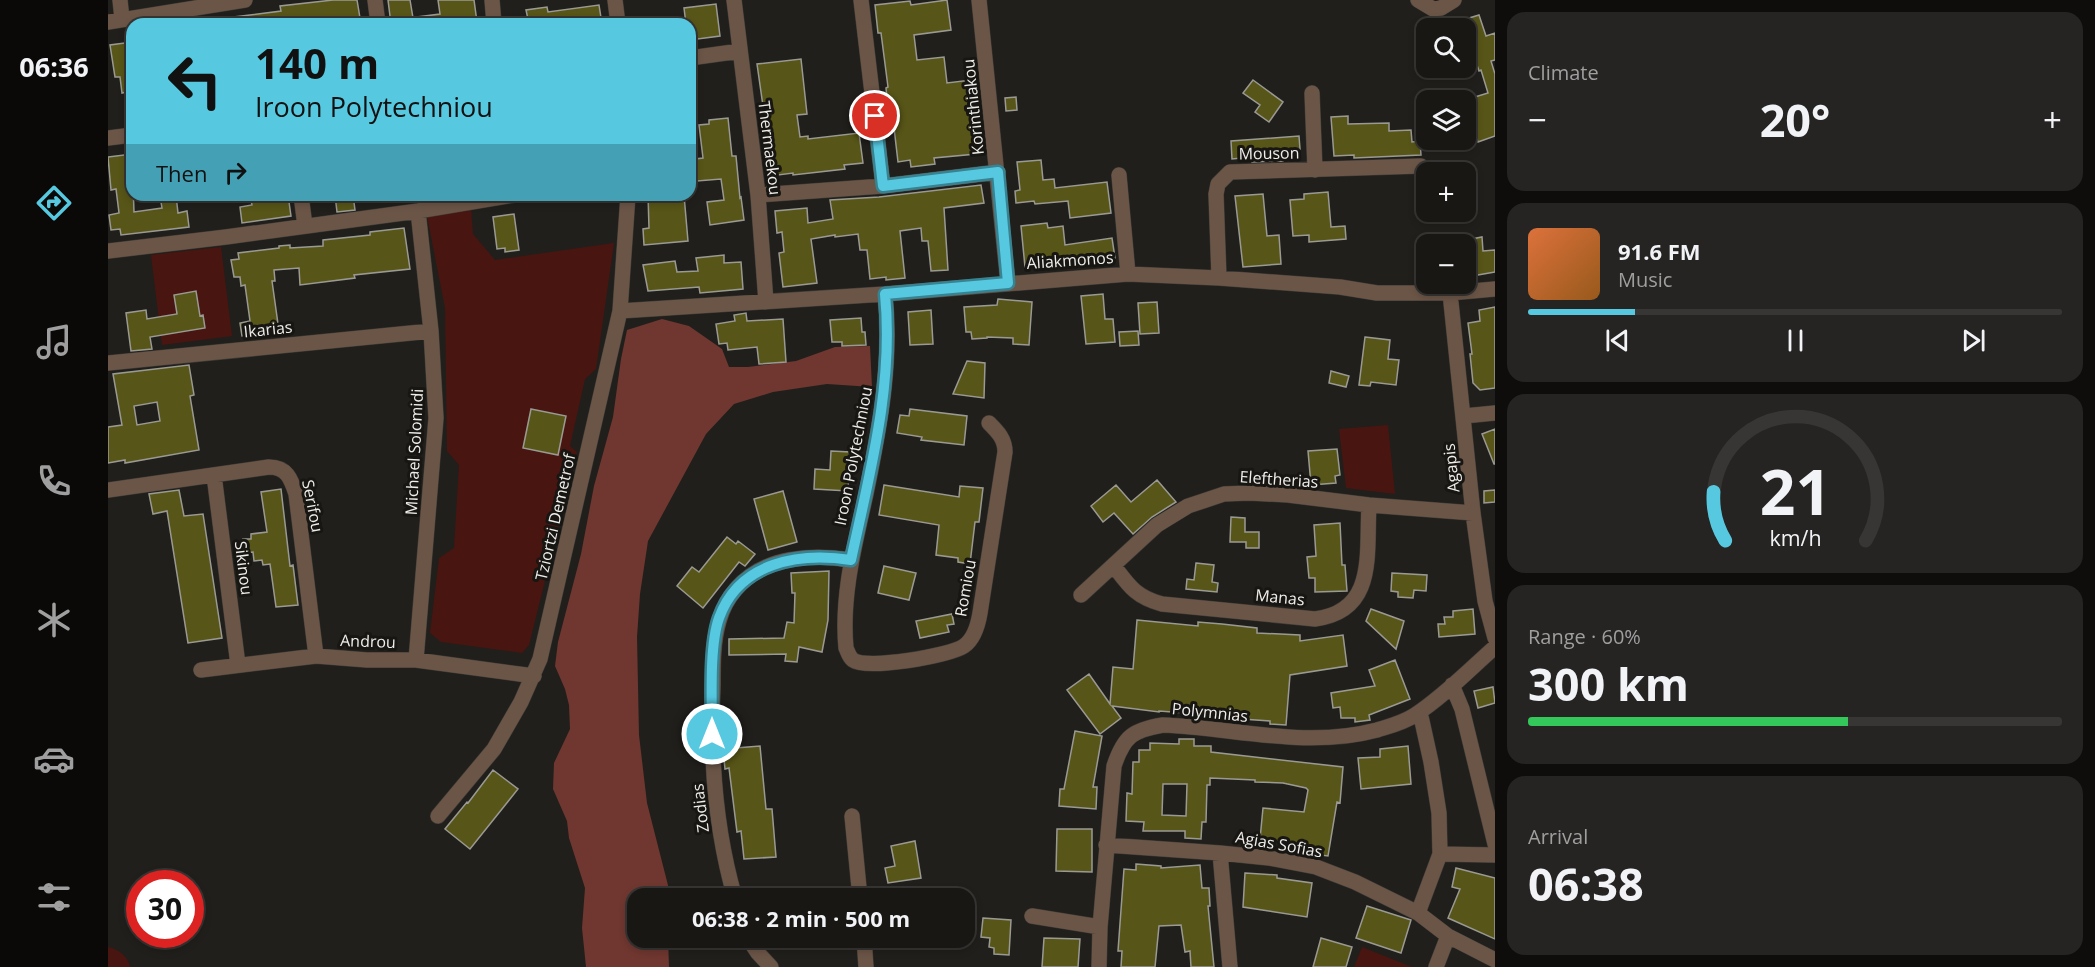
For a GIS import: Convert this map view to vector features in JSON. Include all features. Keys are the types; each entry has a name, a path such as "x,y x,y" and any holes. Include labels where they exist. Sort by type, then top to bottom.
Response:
{"street":[{"path":"115,20 120,0"},
{"path":"128,18 245,0"},
{"path":"375,0 377,18"},
{"path":"492,0 494,18"},
{"path":"615,0 617,18"},
{"name":"Thermaekou","path":"734,0 758,195 766,302"},
{"path":"861,0 883,186"},
{"name":"Korinthiakou","path":"980,0 1008,283"},
{"path":"1418,0 1433,9 1441,8 1454,0"},
{"path":"696,57 740,51"},
{"path":"1312,93 1315,170"},
{"path":"108,138 126,136"},
{"name":"Mouson","path":"1219,278 1216,194 1218,184 1230,172 1416,166"},
{"path":"758,195 883,186 998,172"},
{"path":"1119,175 1128,274"},
{"path":"302,201 305,226"},
{"path":"108,251 163,246 478,201"},
{"name":"Tziortzi Demetrof","path":"438,816 494,749 534,676 547,635 620,311 628,201"},
{"name":"Michael Solomidi","path":"416,660 436,418 432,331 418,211"},
{"name":"Aliakmonos","path":"620,311 885,294 1128,274 1340,287 1377,293 1416,293"},
{"name":"Aliakmonos","path":"1476,291 1495,289"},
{"name":"Iroon Polytechniou","path":"851,659 846,648 845,636 851,560 873,460 886,375 889,328 885,294"},
{"name":"Agapis","path":"1450,294 1473,513 1485,601 1495,638"},
{"name":"Ikarias","path":"108,363 432,331"},
{"path":"1464,416 1495,413"},
{"name":"Romiou","path":"851,659 867,664 926,658 961,648 972,638 980,613 1005,452 1004,442 989,423"},
{"name":"Serifou","path":"108,490 269,467 280,469 289,475 296,494 316,656"},
{"name":"Sikinou","path":"214,475 238,666"},
{"name":"Eleftherias","path":"1081,595 1156,525 1174,513 1205,499 1224,494 1288,495 1369,505 1473,513"},
{"name":"Manas","path":"1114,566 1140,596 1155,602 1315,619 1328,617 1340,613 1351,604 1362,586 1369,505"},
{"name":"Zodias","path":"732,888 720,830 713,761 713,664 719,619 737,588 761,570 779,562 806,557 819,556 851,560"},
{"name":"Polymnias","path":"1099,967 1106,845 1114,766 1120,748 1131,735 1144,728 1163,725 1305,739 1337,738 1396,725 1420,712 1495,647"},
{"name":"Androu","path":"201,670 316,656 367,660 416,660 534,676"},
{"path":"1452,685 1462,709 1495,844"},
{"path":"1418,914 1440,854 1439,813 1420,712"},
{"path":"852,816 859,888"},
{"name":"Agias Sofias","path":"1106,845 1269,858 1316,867 1355,882 1418,914 1448,936 1495,960"},
{"path":"1220,853 1230,967"},
{"path":"1440,854 1495,855"},
{"path":"1032,916 1100,927"},
{"path":"1436,967 1448,936"},
{"path":"755,948 771,967"},
{"path":"865,948 866,967"}],"shaded area":[{"path":"471,208 473,234 495,260 614,243 596,369 585,379 570,446 577,452 529,645 522,653 441,642 430,633 439,558 454,548 459,465 447,451 445,308 427,216"},
{"path":"221,247 232,336 162,345 151,255"},
{"path":"662,319 689,326 722,349 729,367 796,361 835,347 870,346 872,387 827,384 773,392 734,404 706,434 648,541 640,594 637,637 639,735 647,803 669,888 627,888 627,948 668,948 669,967 586,967 582,928 585,888 569,838 567,821 553,789 554,763 570,729 569,705 555,666 558,642 581,554 594,486 613,417 627,330"},
{"path":"1388,425 1395,494 1346,488 1339,429"},
{"path":"108,947 122,954 130,967 108,967"},
{"path":"1362,947 1412,967 1354,967"}],"building":[{"path":"333,0 357,0 360,18 234,18 281,11 280,6"},
{"path":"388,0 410,0 413,18 390,18"},
{"path":"438,0 474,0 476,18 417,18 440,14"},
{"path":"947,0 951,30 914,35 917,60 944,57 947,83 971,80 975,111 971,112 976,154 934,158 935,164 911,167 910,160 898,162 893,119 889,120 886,88 888,87 875,5 910,1 911,5"},
{"path":"716,4 720,36 696,39 696,18 685,18 684,8"},
{"path":"599,5 601,18 528,18 526,10 547,7 548,12"},
{"path":"1479,15 1486,36 1495,33 1495,60 1491,61 1495,74 1495,136 1478,142 1476,97 1488,93 1481,70 1479,71 1476,65 1476,18 1469,18"},
{"path":"126,43 126,92 122,93 120,77 115,77 110,45"},
{"path":"801,59 807,114 797,115 800,137 808,136 808,139 859,133 863,163 844,165 845,169 770,176 766,142 768,141 757,64"},
{"path":"1253,80 1283,102 1269,122 1255,112 1260,105 1243,93"},
{"path":"1016,97 1017,110 1006,111 1005,98"},
{"path":"1348,116 1348,124 1389,123 1389,131 1411,130 1412,142 1416,142 1416,150 1421,150 1421,155 1354,158 1354,155 1334,156 1331,117"},
{"path":"728,118 732,156 736,156 744,220 710,225 707,202 724,200 721,179 697,181 696,159 703,158 699,125 709,124 709,120"},
{"path":"1299,136 1300,149 1282,150 1283,161 1252,162 1252,157 1232,159 1231,141"},
{"path":"126,155 126,201 134,201 134,212 162,208 161,201 177,201 178,213 187,211 189,227 121,235 120,229 111,230 109,215 119,213 116,189 111,190 108,157"},
{"path":"1041,160 1043,180 1054,179 1055,188 1107,182 1111,213 1070,218 1068,201 1016,203 1015,191 1020,190 1017,162"},
{"path":"981,185 984,203 944,208 948,270 931,271 928,241 922,241 921,228 900,231 905,278 886,280 886,277 870,279 867,250 860,250 858,234 835,237 835,235 811,239 817,283 783,287 779,253 784,252 782,232 777,233 775,211 807,208 808,223 833,219 830,200 879,197"},
{"path":"1328,192 1331,227 1345,226 1346,239 1309,242 1309,235 1293,236 1290,200 1304,199 1304,194"},
{"path":"1263,194 1267,236 1279,235 1281,264 1243,267 1235,196"},
{"path":"251,201 289,201 291,216 242,223 240,207 252,205"},
{"path":"336,201 354,201 355,210 337,212"},
{"path":"648,201 685,201 688,241 644,245 643,229 649,228"},
{"path":"514,214 519,250 505,252 505,248 497,249 493,217"},
{"path":"1047,223 1048,228 1063,226 1065,245 1112,238 1115,258 1025,267 1021,226"},
{"path":"404,228 410,269 354,275 355,278 300,285 299,268 274,270 275,281 272,281 279,331 242,336 240,323 250,321 245,285 241,286 240,277 234,277 231,260 239,259 238,253 290,245 290,248 323,246 323,240 370,235 370,232"},
{"path":"1482,237 1483,251 1495,250 1495,272 1476,275 1476,238"},
{"path":"724,255 724,263 741,262 743,289 700,293 699,287 648,291 643,265 675,261 677,272 698,271 696,258"},
{"path":"196,291 200,316 203,315 205,328 150,337 152,349 131,351 126,313 146,310 147,319 177,314 174,295"},
{"path":"1103,294 1105,319 1113,319 1115,342 1086,344 1081,296"},
{"path":"998,299 1032,302 1029,345 1013,344 1013,338 972,339 971,332 966,332 964,307 997,305"},
{"path":"1157,302 1159,333 1140,334 1138,303"},
{"path":"1495,307 1495,388 1480,390 1473,383 1468,323 1480,321 1479,310"},
{"path":"931,310 933,344 910,345 908,312"},
{"path":"746,313 747,321 783,319 786,362 759,364 757,347 728,350 727,343 719,344 716,324 735,321 734,315"},
{"path":"861,318 866,345 842,346 842,342 832,342 830,320"},
{"path":"1138,331 1139,345 1120,346 1119,332"},
{"path":"1365,337 1390,340 1388,359 1399,360 1396,385 1371,382 1370,386 1359,385"},
{"path":"967,361 985,363 984,398 953,394"},
{"path":"189,365 194,395 190,396 199,450 125,463 125,460 108,463 108,427 122,425 113,374","holes":["157,402 160,421 137,425 134,406"]},
{"path":"1331,371 1349,376 1346,387 1329,383"},
{"path":"531,409 566,416 558,455 523,448"},
{"path":"910,409 967,416 964,445 921,440 922,437 897,433 900,415 909,416"},
{"path":"1495,429 1495,464 1494,464 1482,434"},
{"path":"1337,449 1340,475 1335,476 1336,483 1311,485 1308,451"},
{"path":"831,451 850,452 848,491 814,489 815,469 830,470"},
{"path":"1157,480 1176,502 1152,517 1133,534 1114,513 1103,522 1091,506 1116,485 1131,502"},
{"path":"884,485 959,497 960,486 983,488 979,522 975,522 970,564 958,562 958,558 936,555 939,525 879,515"},
{"path":"281,489 290,566 293,565 298,605 276,607 270,564 263,565 262,560 254,561 253,552 245,553 243,539 251,539 251,534 267,532 261,492"},
{"path":"179,490 184,516 203,514 222,638 188,643 167,511 153,514 149,494"},
{"path":"1495,490 1495,502 1484,503 1484,491"},
{"path":"783,491 797,542 768,550 754,499"},
{"path":"1231,517 1245,518 1245,532 1259,532 1259,548 1246,548 1246,542 1230,542"},
{"path":"1340,523 1342,565 1345,565 1347,591 1315,592 1315,578 1309,578 1307,557 1316,556 1314,525"},
{"path":"727,537 736,544 738,541 755,554 745,566 739,562 703,608 677,586 692,567 699,572"},
{"path":"1196,563 1214,565 1212,582 1218,583 1217,592 1186,589 1187,579 1194,580"},
{"path":"884,566 916,573 909,600 878,593"},
{"path":"829,571 828,620 822,652 799,647 797,662 785,661 786,654 729,655 729,639 784,638 787,622 794,623 795,593 792,593 791,573"},
{"path":"1392,573 1427,575 1426,591 1414,590 1413,598 1398,597 1398,592 1391,591"},
{"path":"1371,609 1404,621 1396,649 1366,621"},
{"path":"1473,609 1475,634 1439,637 1438,624 1445,624 1444,617 1453,617 1453,611"},
{"path":"952,614 954,624 947,625 949,632 920,638 916,621"},
{"path":"1137,620 1198,626 1198,622 1257,628 1257,633 1300,635 1300,641 1343,635 1347,666 1290,675 1286,725 1270,724 1270,721 1112,706 1121,718 1100,734 1067,690 1089,674 1110,704 1113,667 1133,669"},
{"path":"1395,660 1410,699 1369,715 1370,720 1355,722 1355,718 1341,718 1340,707 1333,708 1331,693 1375,686 1369,670"},
{"path":"1493,687 1495,703 1478,708 1474,691"},
{"path":"1075,731 1102,736 1093,787 1097,787 1096,809 1059,806 1060,789 1064,789"},
{"path":"1179,739 1194,739 1194,746 1211,746 1211,752 1343,767 1340,803 1337,802 1328,856 1298,852 1299,843 1260,839 1263,808 1304,812 1308,790 1283,783 1210,778 1210,785 1207,785 1206,822 1202,822 1201,839 1185,838 1185,831 1143,831 1144,822 1126,821 1127,793 1132,794 1133,762 1139,762 1139,750 1150,750 1150,743 1179,744","holes":["1163,784 1187,784 1186,816 1162,815"]},
{"path":"760,746 766,809 772,809 776,857 744,859 741,831 737,832 729,768 725,769 723,749"},
{"path":"1408,746 1411,784 1361,789 1358,758 1380,757 1380,749"},
{"path":"493,770 518,789 470,849 445,829"},
{"path":"1057,829 1092,829 1092,872 1056,871"},
{"path":"915,841 921,878 888,883 885,868 895,866 891,846"},
{"path":"1136,864 1161,866 1161,868 1200,865 1202,888 1209,888 1210,906 1208,906 1214,967 1191,967 1190,951 1185,952 1181,925 1159,926 1155,967 1121,967 1122,951 1118,951 1124,869 1136,870"},
{"path":"1456,868 1495,878 1495,939 1448,918 1460,889 1452,887"},
{"path":"1245,873 1277,875 1277,878 1312,883 1307,917 1243,907"},
{"path":"1367,906 1411,920 1401,953 1356,938"},
{"path":"983,918 1011,920 1009,955 994,954 994,948 989,947 990,938 981,937"},
{"path":"1044,938 1080,939 1078,967 1042,967"},
{"path":"1321,938 1352,947 1346,967 1313,967"}],"route":[{"path":"712,734 713,664 719,619 737,588 761,570 779,562 819,556 851,560 883,403 889,328 885,294 1008,283 998,172 883,186 875,116"}]}
